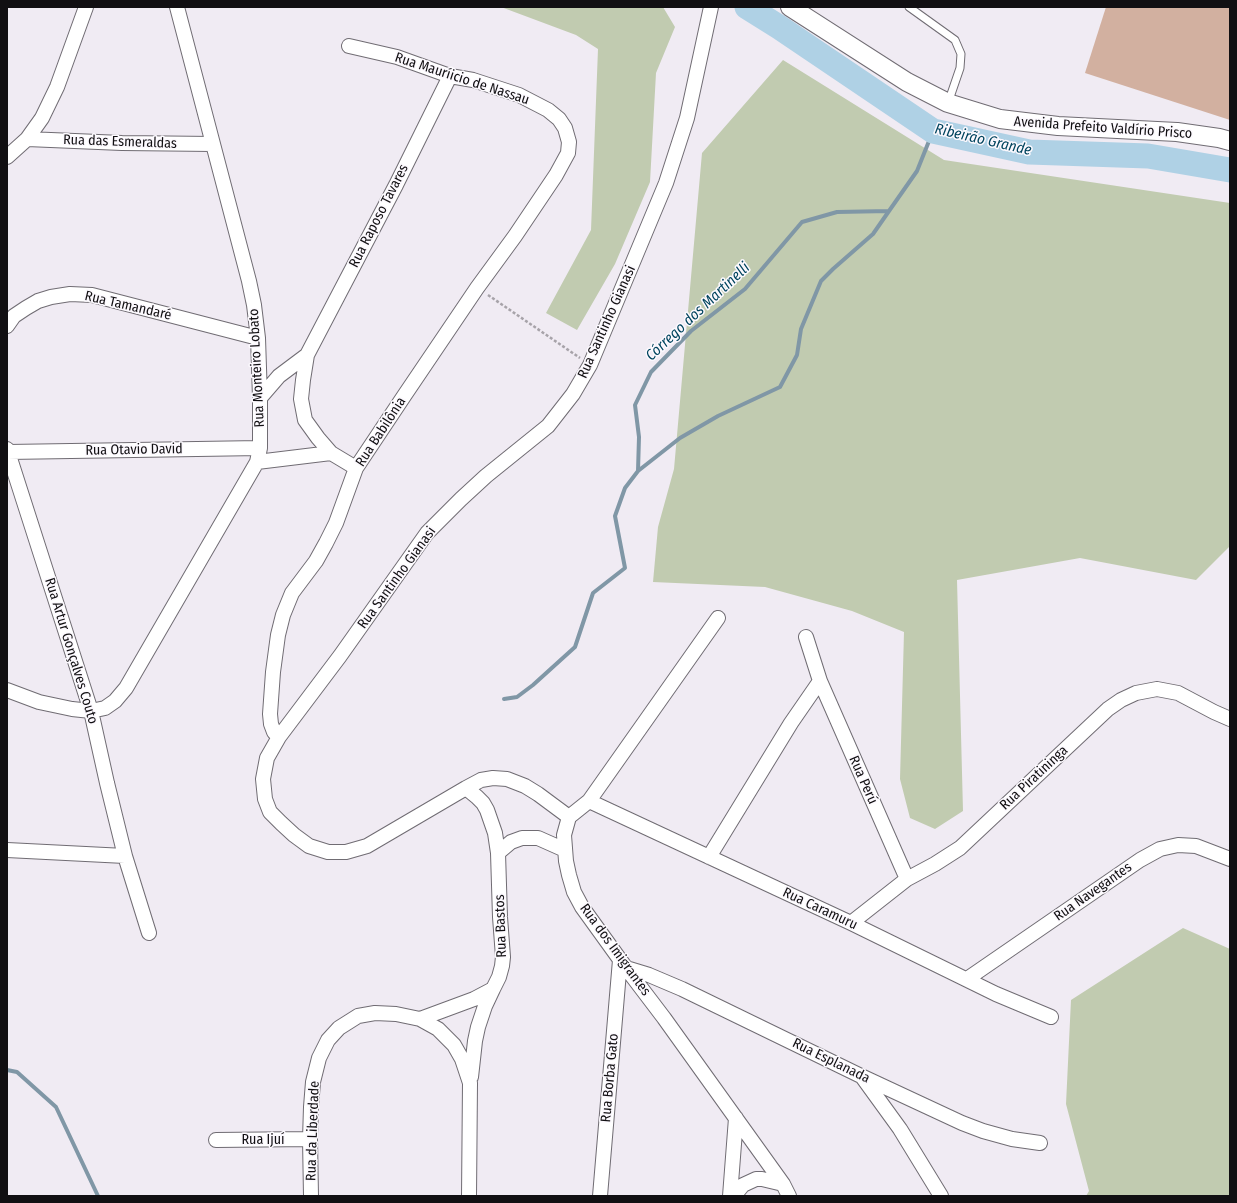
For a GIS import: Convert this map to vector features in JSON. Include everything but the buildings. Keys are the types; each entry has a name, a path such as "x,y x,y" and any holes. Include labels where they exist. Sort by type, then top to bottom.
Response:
{"street":[{"path":"7,157 27,139 42,118 57,87 86,7"},
{"name":"Rua Monteiro Lobato","path":"177,7 249,280 254,305 258,338 260,398 258,455"},
{"name":"Rua Santinho Gianasi","path":"569,816 525,786 507,779 493,778 481,780 466,788 367,846 346,852 328,852 309,846 280,823 270,812 265,799 263,779 267,758 279,737 340,656 427,534 460,499 548,426 573,394 590,365 666,183 687,118 711,7"},
{"name":"Avenida Prefeito Valdírio Prisco","path":"790,7 907,82 948,103 1000,119 1058,126 1177,132 1220,138 1230,141"},
{"name":"Rua Mauríicio de Nassau","path":"349,46 397,57 450,76 473,80 519,95 548,110 559,119 565,128 569,142 568,154"},
{"name":"Rua Raposo Tavares","path":"356,468 331,453 305,420 301,399 307,355 396,185 450,76"},
{"name":"Rua das Esmeraldas","path":"27,139 122,143 213,144"},
{"name":"Rua Babilônia","path":"279,737 274,732 270,714 273,672 278,635 283,615 292,593 316,561 336,523 356,468 477,288 515,236 556,175 568,154"},
{"name":"Rua Tamandaré","path":"7,326 14,316 38,301 70,294 92,295 258,338"},
{"name":"Rua Raposo Tavares","path":"260,398 279,376 307,355"},
{"name":"Rua Otavio David","path":"8,451 258,455 331,453"},
{"name":"Rua Artur Gonçalves Couto","path":"8,451 91,711 125,856 149,933"},
{"path":"7,690 39,702 72,709 91,711 105,708 115,701 126,688 258,455"},
{"path":"569,816 589,800 718,618"},
{"name":"Rua Perú","path":"806,637 820,681 907,879"},
{"path":"708,857 791,723 820,681"},
{"name":"Rua Piratininga","path":"851,923 907,879 960,848 1108,709 1121,700 1136,693 1157,689 1178,693 1230,719"},
{"name":"Rua Bastos","path":"466,788 477,797 487,810 495,833 498,853 503,957 499,977 493,989"},
{"name":"Rua Caramuru","path":"589,800 851,923 996,994 1051,1017"},
{"name":"Rua dos Imigrantes","path":"569,816 564,834 565,850 569,875 574,892 582,907 664,1018 786,1190"},
{"path":"498,853 511,842 522,838 538,838 565,850"},
{"name":"Rua Navegantes","path":"967,980 1140,860 1160,849 1178,845 1196,846 1230,859"},
{"path":"7,850 125,856"},
{"name":"Rua Esplanada","path":"623,964 682,988 861,1076 983,1131 1012,1139 1040,1143"},
{"name":"Rua Borba Gato","path":"600,1196 623,964"},
{"path":"420,1019 474,999 493,989"},
{"name":"Rua da Liberdade","path":"469,1196 470,1083 473,1056 478,1027 493,989"},
{"name":"Rua da Liberdade","path":"311,1196 310,1139 313,1082 319,1058 328,1040 339,1028 358,1016 376,1013 396,1014 420,1019 438,1030 454,1045 462,1059 470,1083"},
{"path":"861,1076 900,1129 941,1196"},
{"path":"730,1196 736,1118"},
{"name":"Rua Ijuí","path":"216,1140 310,1139"},
{"path":"734,1196 743,1185 756,1179 762,1179 786,1190"}],"lane":[{"path":"909,7 955,40 962,54 960,68 948,103"}],"path":[{"path":"477,288 590,365"}],"green space":[{"path":"501,7 663,7 675,27 656,73 650,182 615,264 577,330 546,313 591,230 598,49 576,35"},
{"path":"783,60 944,160 1230,203 1230,546 1196,580 1080,558 957,580 963,811 935,829 910,818 900,779 904,632 852,611 765,587 653,582 658,527 674,469 702,153"},
{"path":"1183,928 1230,949 1230,1196 1086,1196 1089,1191 1066,1104 1071,1000"}],"waterway":[{"name":"Ribeirão Grande","path":"747,7 933,131 1029,152 1148,156 1230,170"},
{"name":"Córrego dos Martinelli","path":"504,699 517,697 533,685 575,647 593,593 625,568 615,516 625,488 638,471 639,437 635,405 651,372 691,331 745,289 802,222 837,212 889,211 917,171 933,131"},
{"name":"Córrego dos Martinelli","path":"638,471 680,438 718,416 780,387 797,355 801,329 821,281 873,234 889,211"},
{"path":"7,1070 17,1072 56,1107 98,1196"}]}
